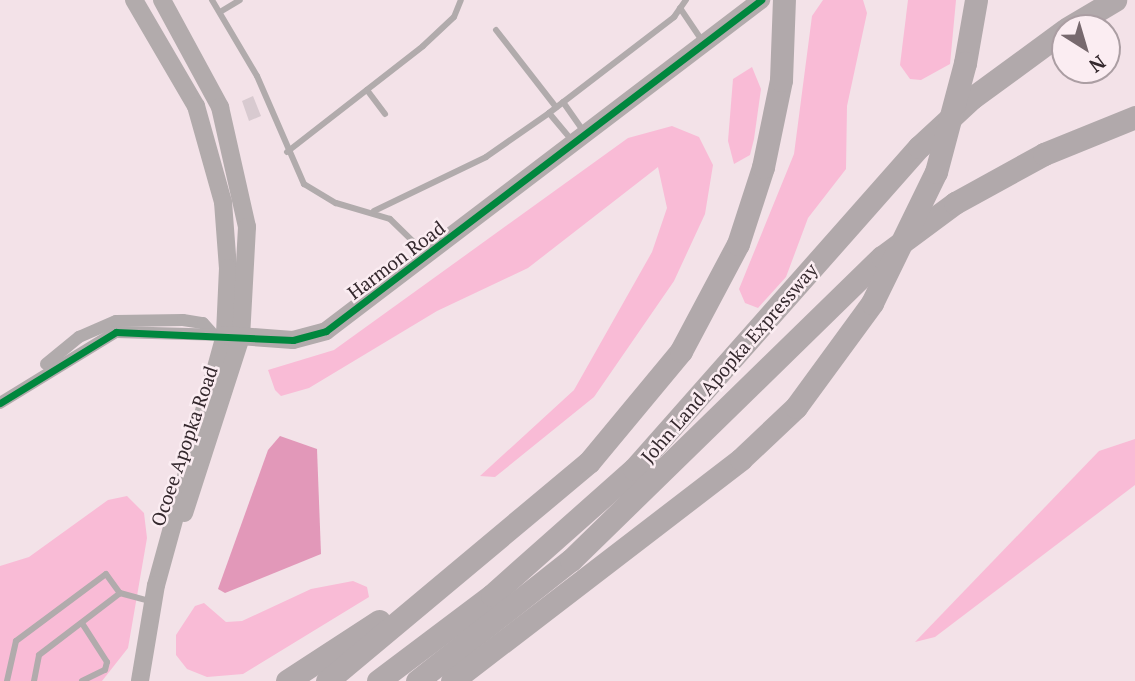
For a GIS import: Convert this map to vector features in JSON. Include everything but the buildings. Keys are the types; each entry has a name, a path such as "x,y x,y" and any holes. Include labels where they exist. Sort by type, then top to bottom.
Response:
{"highway":[{"path":"452,681 741,459 796,407 872,303 936,172 965,63 976,0"},
{"name":"John Land Apopka Expressway","path":"1091,14 1115,0"},
{"path":"327,681 615,436 697,326 738,244 763,167 778,101 785,5"},
{"name":"John Land Apopka Expressway","path":"378,681 512,578 634,469 919,147 972,98 1051,40"},
{"name":"John Land Apopka Expressway","path":"417,681 571,560 882,257 955,203 1044,154 1135,117"},
{"path":"287,681 464,566"}],"main road":[{"name":"Ocoee Apopka Road","path":"134,0 184,79 210,149 226,232 225,335"},
{"name":"Ocoee Apopka Road","path":"140,681 154,593 205,461 225,335 247,262 241,184 203,68 162,0"},
{"name":"Harmon Road","path":"225,335 293,340 326,331 761,0"}],"street":[{"name":"Harmon Road","path":"0,403 28,382 116,332 225,335"}],"lane":[{"path":"212,0 257,76 287,152 304,184 321,197 372,212 397,224 427,256"},
{"path":"220,12 240,0"},
{"path":"287,152 439,32 461,0"},
{"path":"372,212 486,157 563,102 680,8 686,0"},
{"path":"680,8 704,44"},
{"path":"496,30 556,107"},
{"path":"368,90 385,114"},
{"path":"563,102 580,139"},
{"path":"548,113 580,139"},
{"path":"7,681 16,641 106,575 120,593"},
{"path":"34,681 39,655 120,593 154,593"},
{"path":"82,623 107,662 106,670 82,681"}],"shaded area":[{"path":"823,0 863,0 867,13 847,106 846,169 808,218 786,277 758,308 745,303 739,289 794,154 812,16"},
{"path":"908,0 956,0 950,64 921,80 910,79 900,65"},
{"path":"752,67 761,89 754,139 750,155 734,164 728,141 733,79"},
{"path":"672,126 699,137 713,165 705,214 674,281 594,397 495,477 480,476 574,390 652,252 667,208 658,167 528,268 437,311 309,388 281,396 275,390 268,370 334,350 628,138"},
{"path":"280,436 317,449 321,554 225,593 218,589 268,450"},
{"path":"1135,439 1135,485 935,637 915,642 1099,451"},
{"path":"127,496 144,513 147,538 128,648 102,681 0,681 0,566 29,557 108,500"},
{"path":"353,581 367,587 369,597 243,674 207,677 187,669 176,655 176,635 195,606 204,603 226,622 242,621 311,589"}],"cycle path":[{"path":"0,403 116,332 293,340 326,331 761,0"}]}
